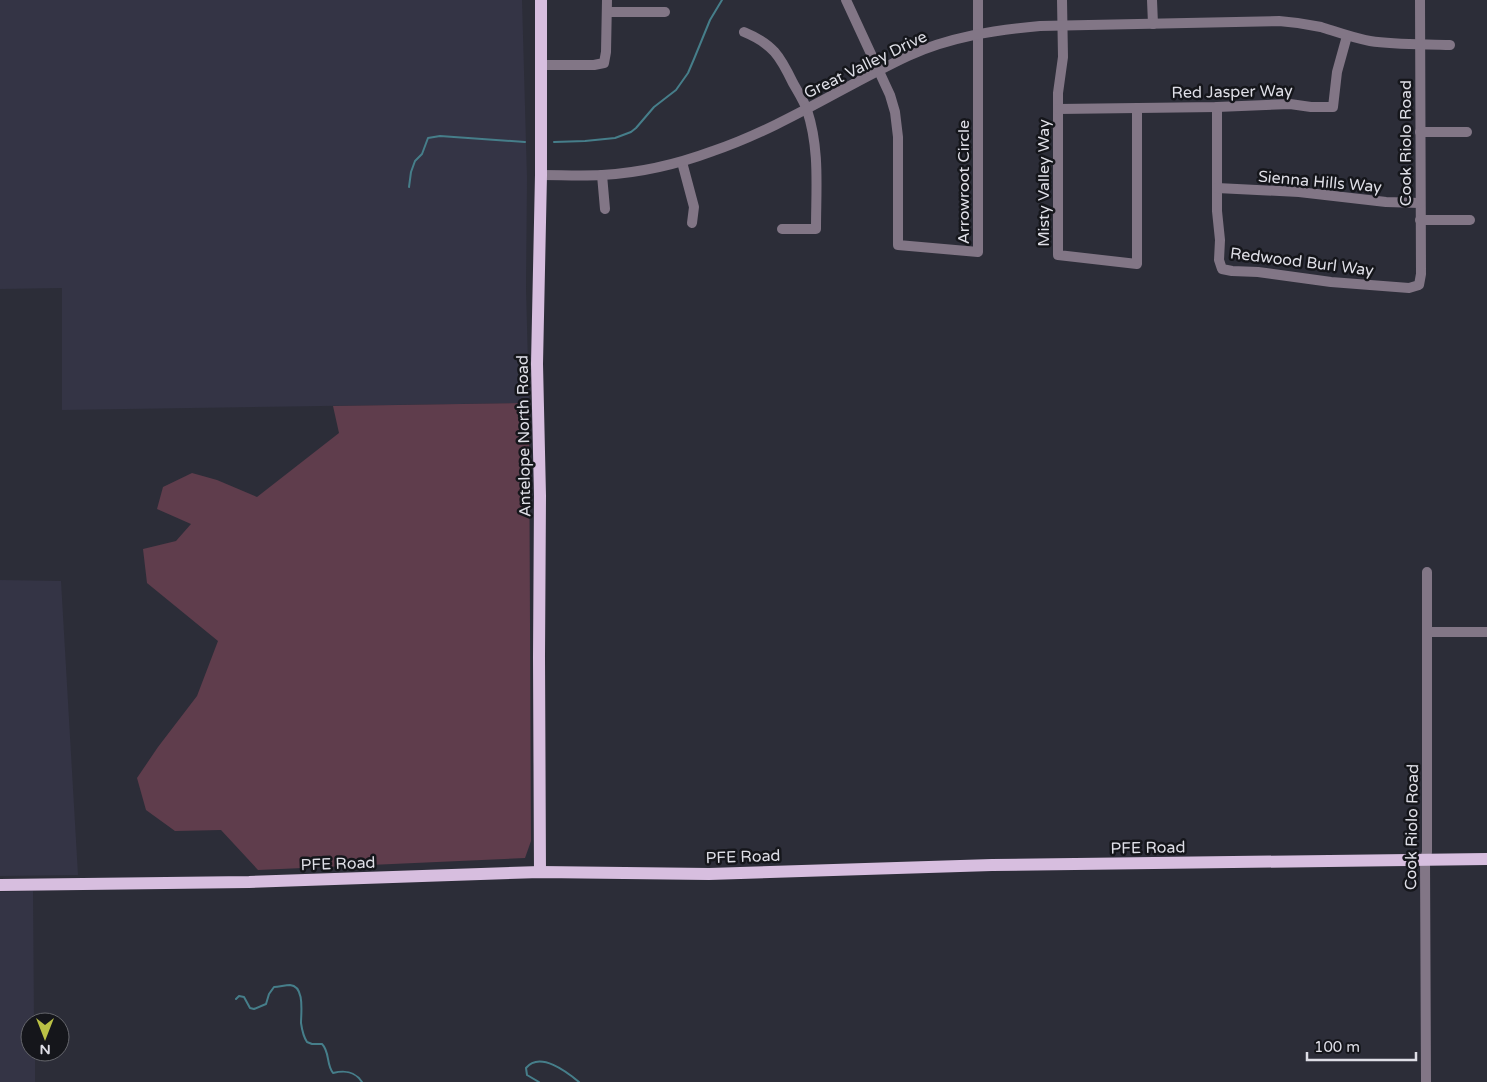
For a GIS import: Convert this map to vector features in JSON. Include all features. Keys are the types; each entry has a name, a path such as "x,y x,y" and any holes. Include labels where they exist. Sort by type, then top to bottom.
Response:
{"main road":[{"name":"Antelope North Road","path":"540,872 538,354 542,0"},
{"name":"PFE Road","path":"0,885 249,882 540,872 709,874 992,865 1487,859"}],"street":[{"path":"541,65 594,65 604,63 607,0"},
{"path":"846,0 879,71"},
{"path":"978,0 978,34"},
{"name":"Misty Valley Way","path":"1062,0 1063,57 1058,93 1058,255 1137,264 1137,108"},
{"path":"1152,0 1153,24"},
{"name":"Cook Riolo Road","path":"1419,285 1421,274 1420,0"},
{"path":"607,12 665,12"},
{"name":"Great Valley Drive","path":"541,176 602,175 682,162 765,130 908,56 959,38 1008,29 1040,26 1279,21 1320,27 1347,36 1371,41 1450,45"},
{"path":"744,32 759,38 776,53 784,64 806,108 814,138 816,153 816,229 782,229"},
{"name":"Arrowroot Circle","path":"879,71 890,95 897,124 898,245 978,252 978,34"},
{"name":"Red Jasper Way","path":"1058,109 1290,104 1311,107 1334,107 1337,72 1347,36"},
{"name":"Redwood Burl Way","path":"1217,107 1217,211 1220,240 1219,260 1222,269 1331,282 1409,288 1419,285"},
{"path":"1420,132 1467,132"},
{"path":"682,162 694,207 692,223"},
{"path":"602,175 605,209"},
{"name":"Sienna Hills Way","path":"1217,188 1299,192 1386,202 1420,203"},
{"path":"1420,220 1470,220"},
{"name":"Cook Riolo Road","path":"1426,1082 1427,572"},
{"path":"1428,632 1487,632"}],"shaded area":[{"path":"0,0 522,0 527,178 526,288 529,403 62,410 62,288 0,289"},
{"path":"529,403 531,841 525,858 258,870 221,830 175,831 146,810 137,778 197,696 218,641 147,583 143,549 176,541 191,524 157,509 163,487 192,473 217,480 257,497 339,433 333,406"},
{"path":"0,580 61,581 78,875 0,876"},
{"path":"33,891 34,1012 20,1012 20,1062 35,1062 35,1082 0,1082 0,892"}],"waterway":[{"path":"554,142 615,138 636,128 654,107 676,90 688,73 710,20 722,0"},
{"path":"409,187 415,161 422,154 428,138 440,136 525,142"},
{"path":"236,999 239,996 244,997 250,1008 254,1009 266,1004 269,994 274,987 290,985 295,987 300,995 301,1023 307,1042 322,1044 333,1073 349,1072 362,1082"},
{"path":"539,1082 527,1075 526,1068 532,1063 546,1062 568,1073 579,1082"}]}
